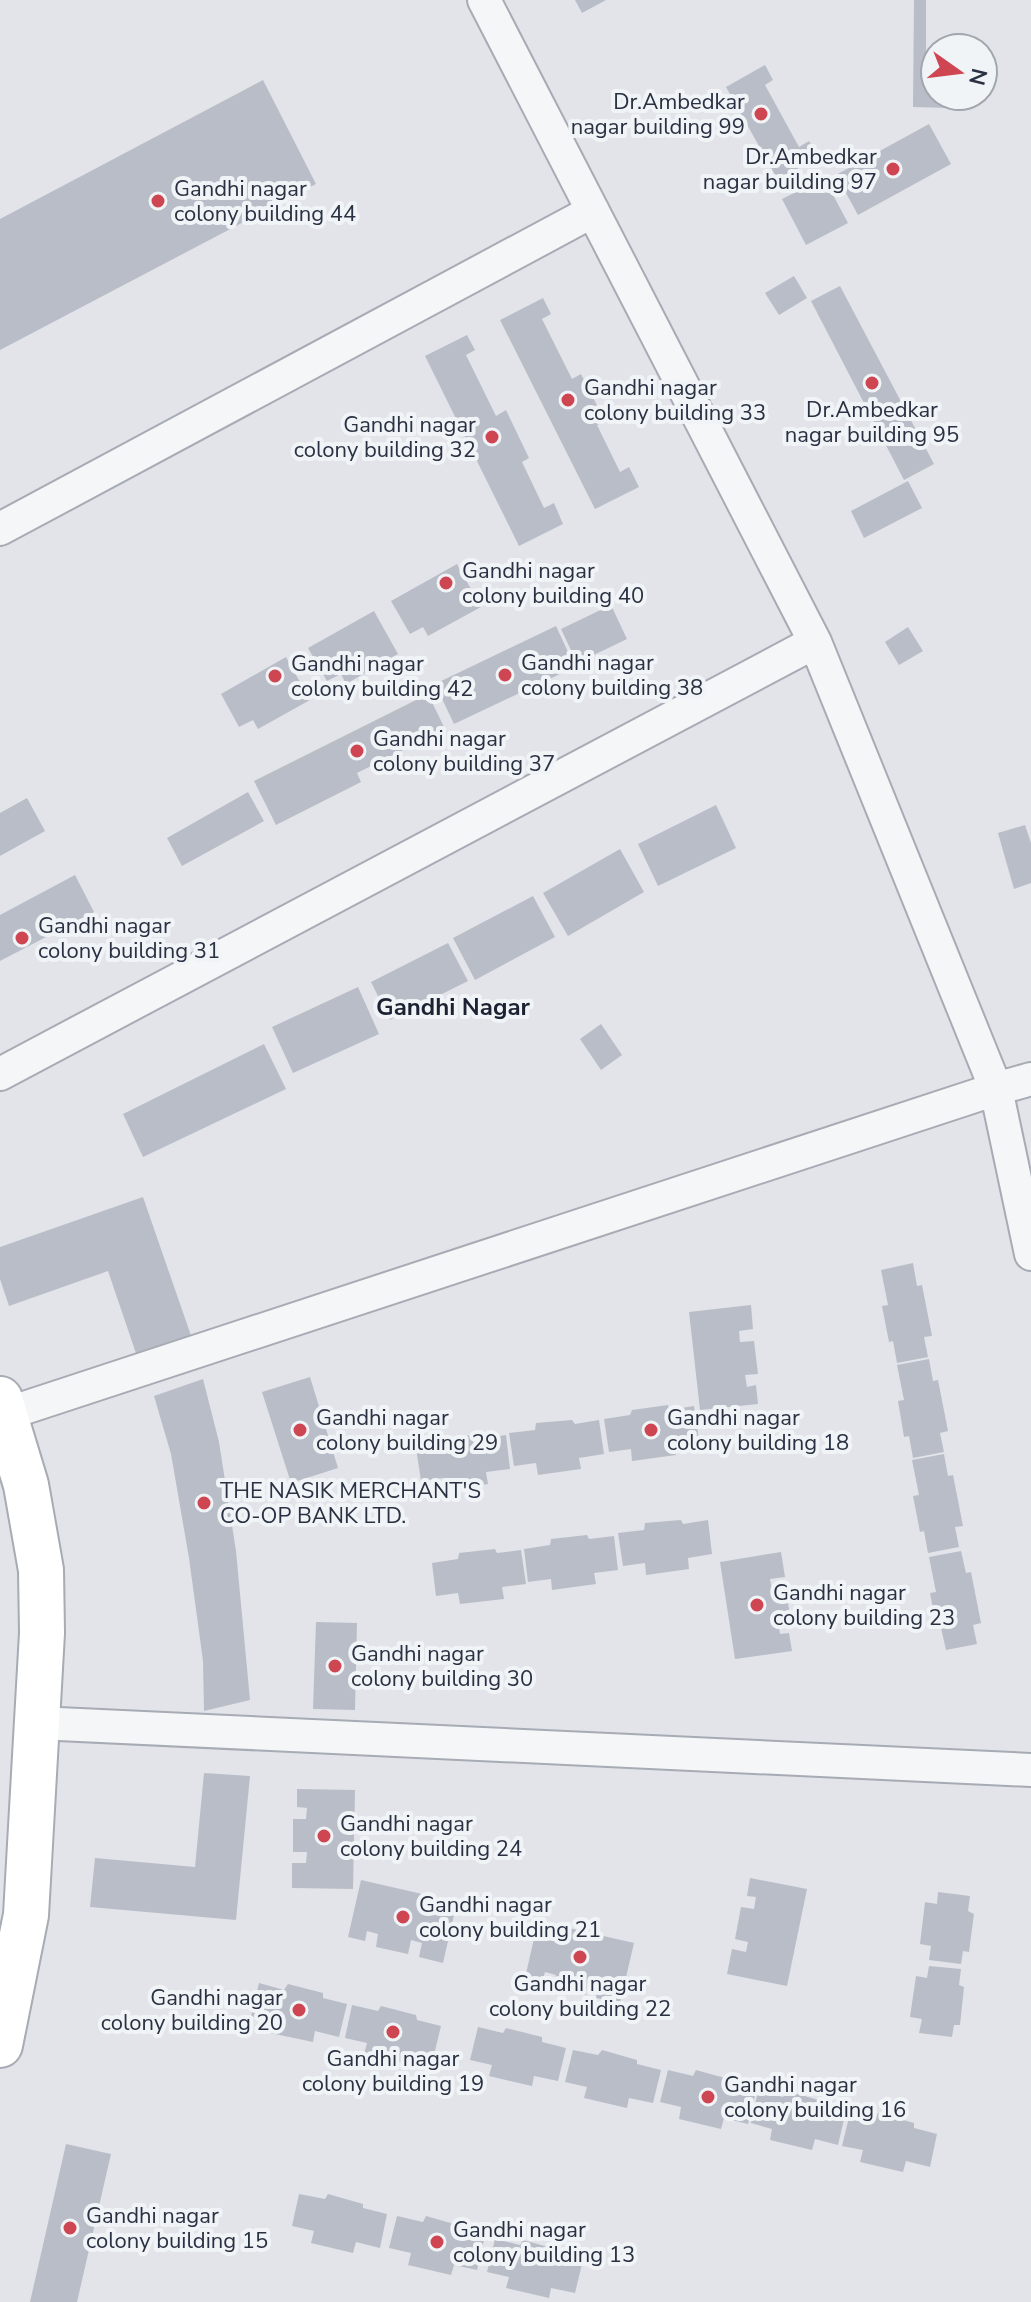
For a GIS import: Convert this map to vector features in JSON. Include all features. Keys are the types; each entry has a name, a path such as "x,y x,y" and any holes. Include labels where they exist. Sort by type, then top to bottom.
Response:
{"street":[{"path":"484,0 815,642 996,1089 1031,1254"},
{"path":"0,529 593,211"},
{"path":"0,1074 815,642"},
{"path":"0,2045 26,1915 42,1633 41,1570 26,1485 3,1407 1031,1079"},
{"path":"37,1723 1031,1770"}],"building":[{"path":"575,0 606,0 582,13"},
{"path":"914,0 926,0 926,32 919,32 919,107 913,107"},
{"name":"Dr.Ambedkar nagar building 99","path":"765,65 773,80 765,85 799,147 809,141 818,157 778,180 726,87"},
{"name":"Gandhi nagar colony building 44","path":"263,80 316,184 0,350 0,219"},
{"name":"Dr.Ambedkar nagar building 97","path":"929,124 951,164 858,215 836,175"},
{"path":"824,178 848,223 806,245 782,199"},
{"path":"794,276 807,298 779,315 765,293"},
{"name":"Dr.Ambedkar nagar building 95","path":"840,286 934,464 904,480 811,301"},
{"name":"Gandhi nagar colony building 33","path":"543,298 551,314 542,319 572,379 581,374 605,421 597,425 620,472 629,467 639,487 595,509 500,320"},
{"name":"Gandhi nagar colony building 32","path":"467,335 475,350 466,355 496,416 506,410 529,458 522,462 544,508 554,503 563,524 519,546 425,356"},
{"path":"908,481 922,508 864,538 851,511"},
{"name":"Gandhi nagar colony building 40","path":"457,564 481,607 428,636 423,627 410,634 391,601"},
{"path":"611,605 627,639 577,663 561,629"},
{"path":"374,611 398,654 346,684 341,674 327,681 308,648"},
{"name":"Gandhi nagar colony building 38","path":"556,626 575,667 454,724 435,684"},
{"path":"908,627 923,651 899,665 885,642"},
{"name":"Gandhi nagar colony building 42","path":"286,657 310,700 258,729 253,720 239,727 221,694"},
{"name":"Gandhi nagar colony building 37","path":"428,694 445,729 357,773 361,782 276,825 254,781"},
{"path":"248,792 264,821 182,866 167,838"},
{"path":"27,798 45,831 0,856 0,813"},
{"path":"716,805 736,848 658,886 638,844"},
{"path":"1025,825 1031,843 1031,883 1014,889 998,833"},
{"path":"620,849 644,892 568,936 543,893"},
{"name":"Gandhi nagar colony building 31","path":"75,875 94,912 0,961 0,915"},
{"path":"533,896 555,937 475,980 453,938"},
{"path":"448,943 468,981 390,1020 371,982"},
{"path":"358,987 379,1034 293,1073 272,1027"},
{"path":"601,1024 622,1055 601,1070 580,1039"},
{"path":"264,1044 286,1089 143,1157 123,1114"},
{"path":"143,1197 196,1350 141,1368 108,1271 9,1306 0,1279 0,1247"},
{"path":"913,1263 917,1286 922,1285 932,1336 924,1337 928,1357 897,1363 882,1306 888,1305 881,1270"},
{"path":"751,1305 753,1329 739,1331 740,1342 754,1341 758,1374 745,1375 747,1387 756,1385 758,1404 700,1410 689,1312"},
{"path":"929,1359 933,1381 938,1380 948,1431 940,1433 944,1452 913,1458 909,1436 904,1437 898,1401 904,1400 897,1365"},
{"name":"Gandhi nagar colony building 29","path":"310,1377 338,1468 291,1483 262,1392"},
{"name":"THE NASIK MERCHANT'S CO-OP BANK LTD.","path":"203,1379 219,1442 236,1551 250,1700 204,1711 203,1661 189,1558 171,1454 154,1396"},
{"name":"Gandhi nagar colony building 18","path":"668,1405 669,1410 694,1406 699,1440 675,1444 676,1455 632,1461 631,1449 609,1452 604,1419 630,1415 632,1410"},
{"name":"Gandhi nagar colony building 18","path":"572,1420 575,1424 599,1420 604,1454 579,1458 581,1469 538,1475 536,1463 514,1466 509,1433 535,1430 536,1423"},
{"path":"479,1434 481,1439 506,1435 510,1469 486,1472 488,1484 444,1490 443,1478 421,1481 416,1448 442,1445 443,1439"},
{"path":"944,1454 948,1476 953,1475 963,1526 955,1527 959,1547 928,1553 913,1496 919,1495 912,1460"},
{"name":"Gandhi nagar colony building 18","path":"681,1520 683,1524 708,1520 712,1554 688,1558 689,1569 646,1575 645,1563 623,1566 618,1533 644,1530 645,1523"},
{"path":"587,1535 589,1539 614,1536 618,1570 594,1573 596,1584 552,1590 551,1579 528,1582 524,1549 550,1545 551,1539"},
{"path":"495,1549 497,1553 521,1550 526,1584 502,1587 504,1599 460,1604 458,1593 436,1596 432,1563 458,1559 459,1553"},
{"path":"961,1551 966,1573 971,1572 981,1623 973,1625 977,1644 946,1650 941,1628 937,1629 930,1593 936,1592 929,1557"},
{"name":"Gandhi nagar colony building 23","path":"781,1552 785,1577 770,1579 772,1590 785,1588 791,1620 778,1622 780,1634 789,1633 792,1651 735,1659 720,1562"},
{"name":"Gandhi nagar colony building 30","path":"316,1622 357,1623 355,1710 313,1709"},
{"path":"204,1773 250,1776 236,1920 90,1907 95,1858 195,1867"},
{"name":"Gandhi nagar colony building 24","path":"297,1789 355,1790 353,1889 292,1888 292,1863 306,1863 307,1852 293,1852 293,1819 306,1819 307,1808 297,1807"},
{"path":"750,1878 807,1889 787,1986 727,1974 732,1949 746,1952 748,1942 735,1939 741,1907 754,1909 756,1897 747,1896"},
{"name":"Gandhi nagar colony building 21","path":"361,1880 457,1902 443,1963 419,1957 422,1943 411,1940 408,1954 376,1947 378,1934 367,1931 365,1941 348,1937"},
{"path":"938,1892 970,1896 968,1911 974,1914 969,1952 963,1951 961,1964 929,1960 931,1946 920,1944 925,1902 937,1904"},
{"name":"Gandhi nagar colony building 22","path":"538,1921 634,1943 620,2003 596,1998 599,1983 588,1981 586,1995 553,1987 556,1975 545,1972 542,1982 525,1978"},
{"path":"929,1966 961,1969 959,1985 964,1987 960,2025 954,2025 952,2037 919,2033 922,2019 910,2017 916,1976 927,1978"},
{"name":"Gandhi nagar colony building 20","path":"259,1983 284,1990 288,1984 323,1993 323,1998 347,2004 339,2037 315,2031 313,2042 270,2033 273,2021 251,2016"},
{"name":"Gandhi nagar colony building 19","path":"352,2005 378,2011 381,2006 416,2015 417,2020 441,2026 433,2059 409,2053 407,2064 364,2054 367,2043 345,2038"},
{"path":"478,2027 503,2033 506,2028 542,2037 542,2042 566,2048 558,2081 534,2076 532,2086 489,2076 492,2065 470,2060"},
{"path":"573,2050 598,2055 602,2050 661,2070 653,2103 629,2098 627,2108 584,2098 587,2087 565,2082"},
{"name":"Gandhi nagar colony building 16","path":"668,2070 693,2076 696,2070 732,2080 732,2085 756,2091 748,2124 724,2118 721,2129 679,2119 681,2107 660,2102"},
{"name":"Gandhi nagar colony building 16","path":"758,2091 783,2097 787,2091 846,2111 838,2145 815,2139 812,2150 770,2140 772,2129 751,2123"},
{"path":"850,2113 875,2119 878,2113 914,2123 914,2128 937,2134 930,2167 906,2161 903,2172 860,2162 863,2150 842,2146"},
{"name":"Gandhi nagar colony building 15","path":"66,2144 111,2154 77,2302 30,2302"},
{"path":"299,2194 325,2199 328,2194 387,2214 380,2248 356,2242 353,2253 311,2243 314,2231 292,2226"},
{"name":"Gandhi nagar colony building 13","path":"397,2216 423,2222 426,2216 485,2236 477,2270 454,2265 451,2275 408,2265 411,2253 389,2248"},
{"path":"495,2239 520,2245 523,2240 583,2260 575,2293 551,2288 549,2298 506,2288 509,2277 487,2272"}],"place":[{"name":"Dr.Ambedkar nagar building 99","path":"761,114"},
{"name":"Dr.Ambedkar nagar building 97","path":"893,169"},
{"name":"Gandhi nagar colony building 44","path":"158,201"},
{"name":"Dr.Ambedkar nagar building 95","path":"872,383"},
{"name":"Gandhi nagar colony building 33","path":"568,400"},
{"name":"Gandhi nagar colony building 32","path":"492,437"},
{"name":"Gandhi nagar colony building 40","path":"446,583"},
{"name":"Gandhi nagar colony building 38","path":"505,675"},
{"name":"Gandhi nagar colony building 42","path":"275,676"},
{"name":"Gandhi nagar colony building 37","path":"357,751"},
{"name":"Gandhi nagar colony building 31","path":"22,938"},
{"name":"Gandhi nagar colony building 29","path":"300,1430"},
{"name":"Gandhi nagar colony building 18","path":"651,1430"},
{"name":"THE NASIK MERCHANT'S CO-OP BANK LTD.","path":"204,1503"},
{"name":"Gandhi nagar colony building 23","path":"757,1605"},
{"name":"Gandhi nagar colony building 30","path":"335,1666"},
{"name":"Gandhi nagar colony building 24","path":"324,1836"},
{"name":"Gandhi nagar colony building 21","path":"403,1917"},
{"name":"Gandhi nagar colony building 22","path":"580,1957"},
{"name":"Gandhi nagar colony building 20","path":"299,2010"},
{"name":"Gandhi nagar colony building 19","path":"393,2032"},
{"name":"Gandhi nagar colony building 16","path":"708,2097"},
{"name":"Gandhi nagar colony building 15","path":"70,2228"},
{"name":"Gandhi nagar colony building 13","path":"437,2242"}],"district":[{"name":"Gandhi Nagar","path":"453,1007"}]}
